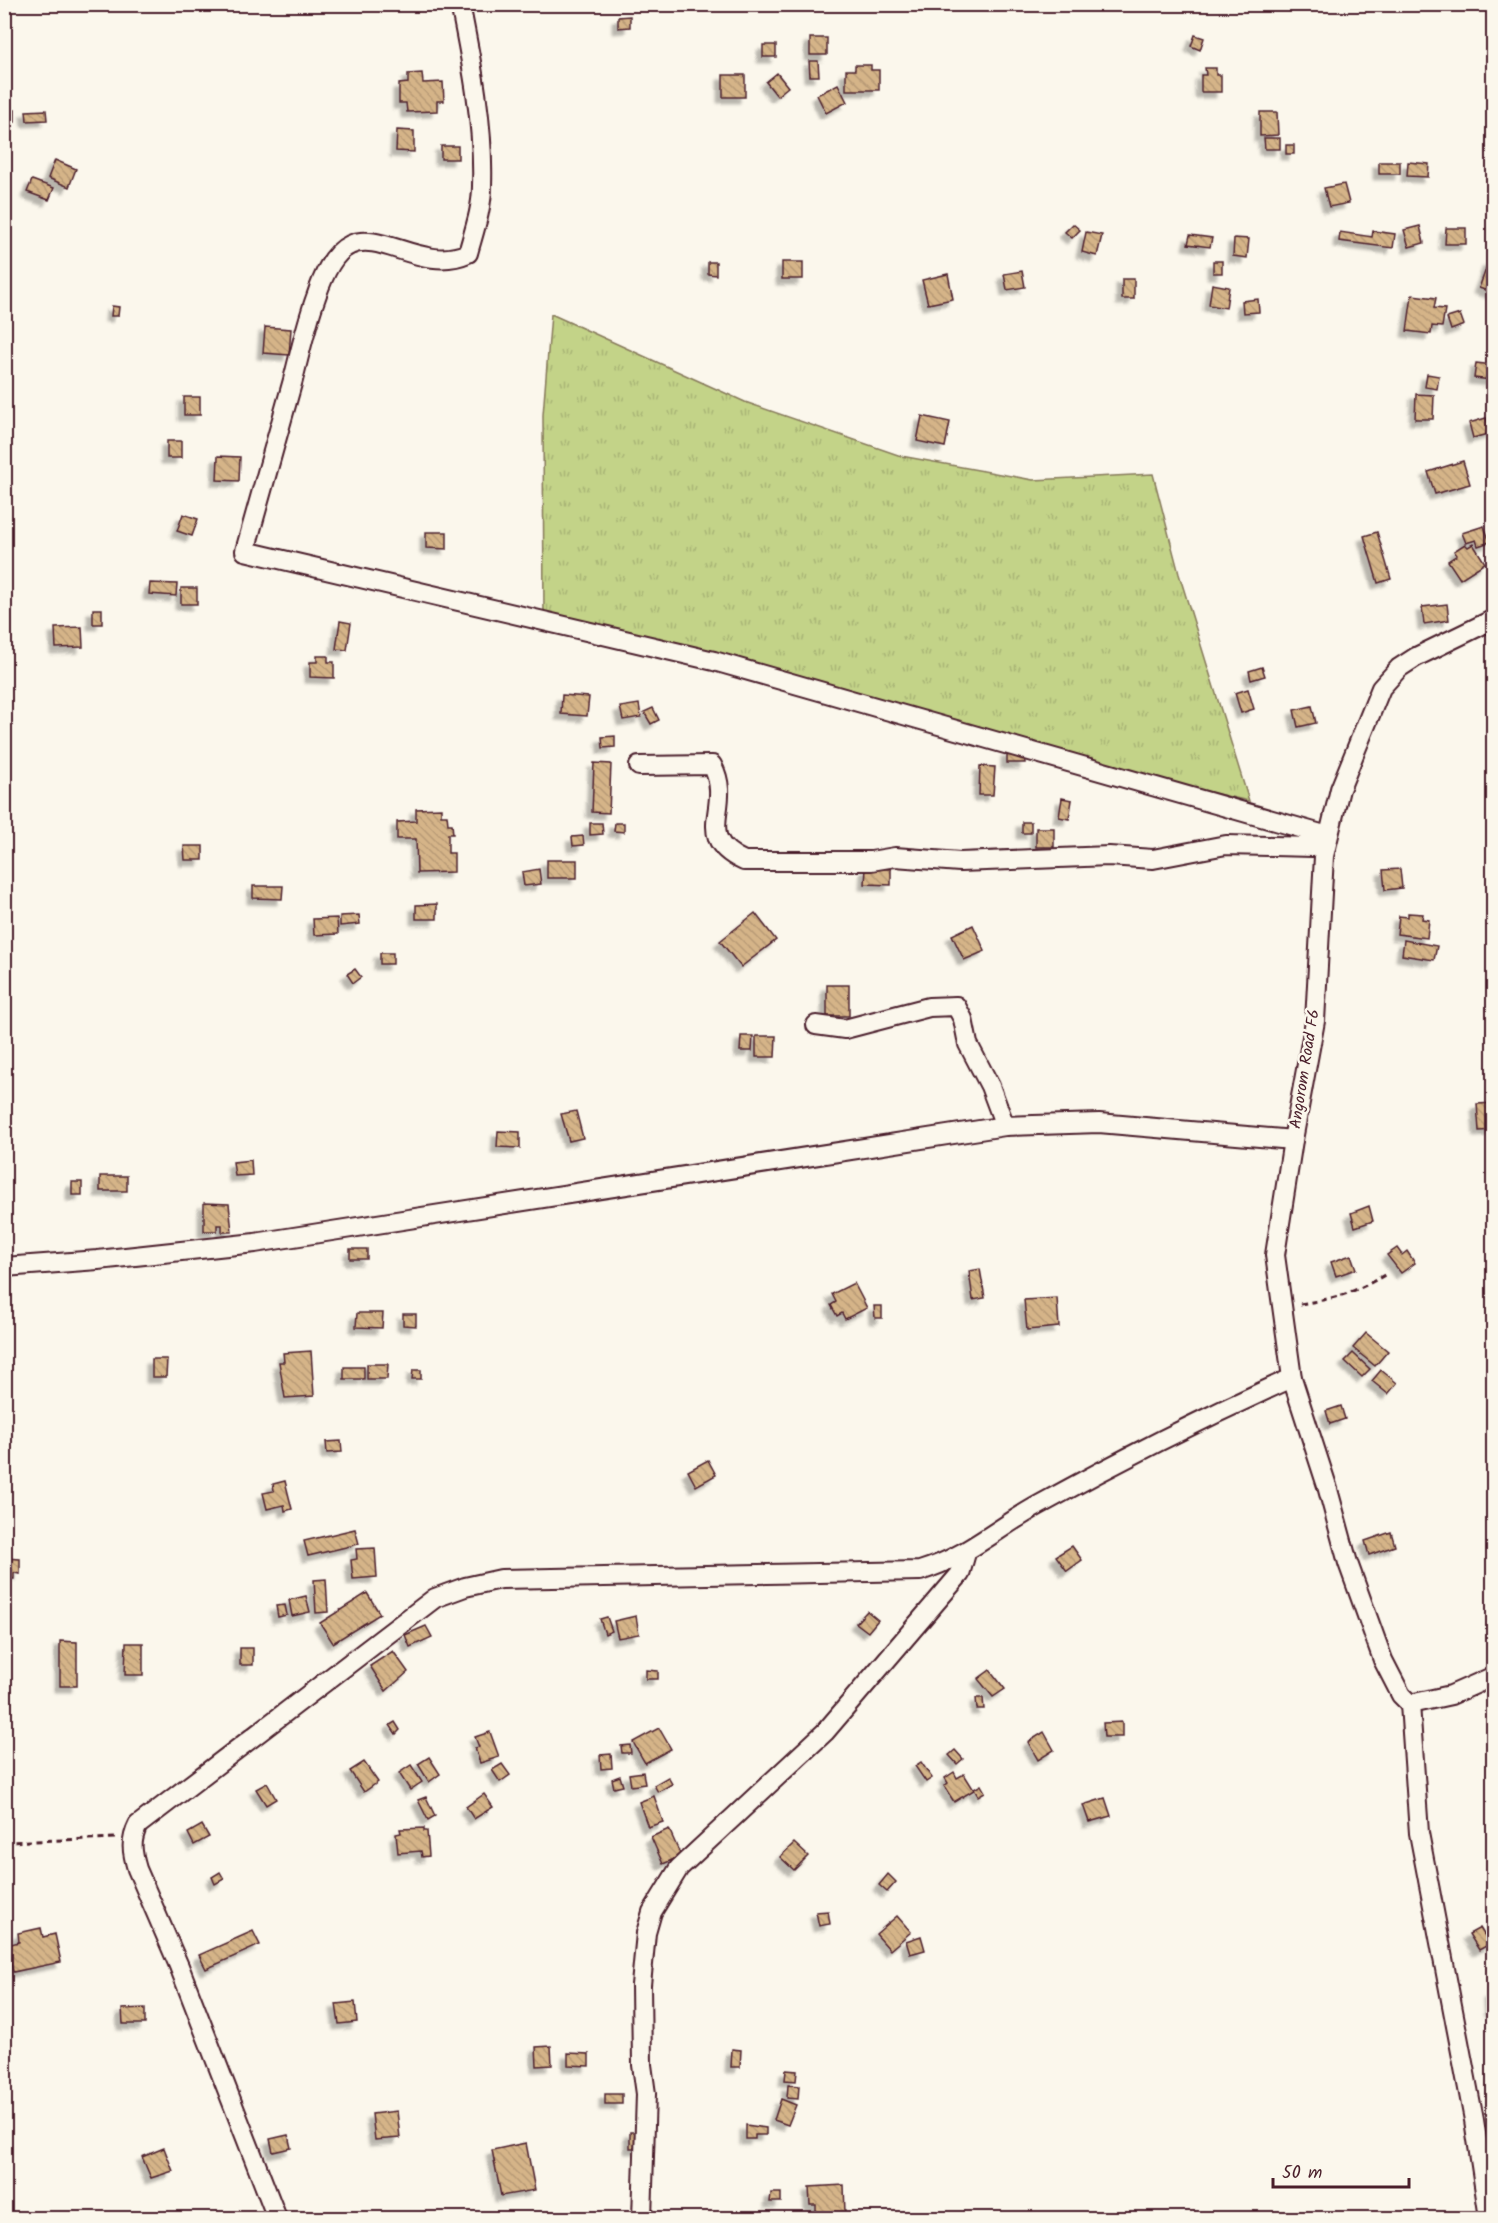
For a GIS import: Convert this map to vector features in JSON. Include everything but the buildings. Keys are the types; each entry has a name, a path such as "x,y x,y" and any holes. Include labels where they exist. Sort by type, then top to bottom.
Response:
{"street":[{"path":"460,4 476,92 482,160 479,213 468,253 455,259 434,259 406,254 390,246 365,242 351,244 337,254 316,297 245,551 714,661 1328,836"},
{"name":"Angorom Road F6","path":"4,1267 99,1260 255,1243 1005,1126 1099,1123 1293,1140 1315,1021 1328,836 1337,810 1336,802 1340,789 1381,688 1399,668 1416,657 1494,619"},
{"path":"639,766 712,765 719,778 717,839 726,853 744,861 871,861 895,857 960,862 1109,856 1153,859 1226,845 1313,846 1328,836"},
{"path":"816,1025 845,1029 929,1007 956,1006 963,1019 968,1044 990,1086 1005,1126"},
{"path":"1293,1140 1275,1255 1280,1307 1292,1378 1327,1486 1348,1563 1383,1660 1401,1695 1410,1704 1419,1833 1474,2120 1489,2218"},
{"path":"277,2218 179,1966 137,1869 132,1852 132,1838 138,1826 435,1598 465,1587 501,1579 920,1571 947,1563 966,1553 1034,1508 1186,1425 1292,1378"},
{"path":"642,2218 646,2094 642,2065 641,1985 646,1933 652,1912 679,1868 825,1732 960,1574 966,1553"},
{"path":"1410,1704 1451,1695 1494,1676"}],"path":[{"path":"1280,1307 1335,1299 1361,1289 1388,1273"},
{"path":"4,1842 132,1838"}],"green space":[{"path":"551,314 745,402 901,456 1033,480 1153,474 1179,574 1249,801 1049,757 544,621 543,415"}]}
